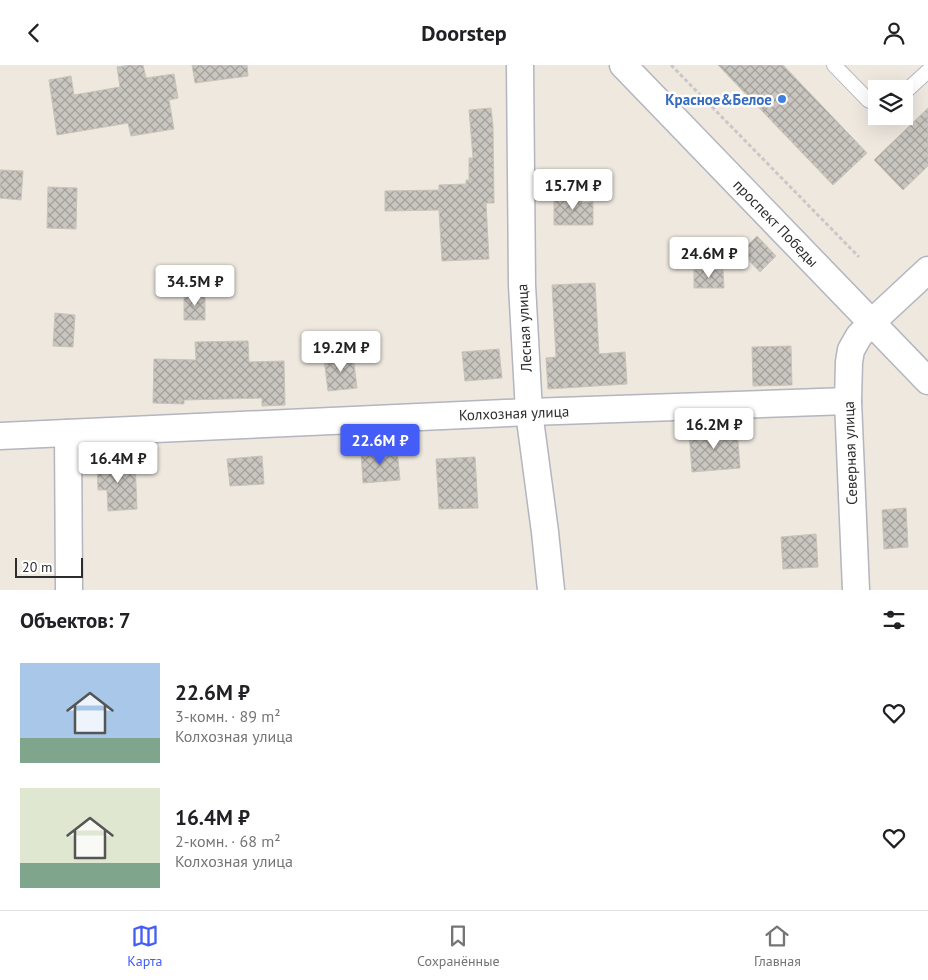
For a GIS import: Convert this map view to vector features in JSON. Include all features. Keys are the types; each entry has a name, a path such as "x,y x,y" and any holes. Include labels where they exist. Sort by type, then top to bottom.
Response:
{"street":[{"name":"Лесная улица","path":"520,65 522,285 529,412 551,590"},
{"name":"проспект Победы","path":"623,65 928,381"},
{"name":"Северная улица","path":"856,590 848,401 848,370 851,350 859,336 871,323 928,270"},
{"name":"Колхозная улица","path":"0,436 529,412 848,401"},
{"path":"68,433 69,590"}],"lane":[{"path":"834,65 868,100"},
{"path":"913,85 928,71"}],"path":[{"path":"670,65 859,257"}],"building":[{"path":"143,65 146,78 174,74 178,98 169,100 174,129 131,136 128,123 57,135 49,80 71,76 74,95 120,87 117,67"},
{"path":"192,65 247,65 248,76 195,83"},
{"path":"718,65 783,65 867,153 833,185"},
{"path":"491,108 494,203 486,203 489,259 442,261 439,210 385,211 385,191 439,190 439,185 466,184 466,180 469,180 469,158 473,158 469,110"},
{"path":"928,108 928,166 903,190 874,160 910,125 913,125 913,122"},
{"path":"0,170 23,171 21,200 0,198"},
{"path":"48,187 77,188 76,229 47,228"},
{"path":"554,196 582,196 582,203 593,202 593,225 554,225"},
{"path":"757,236 776,256 760,272 741,252"},
{"path":"694,270 723,270 724,288 694,288"},
{"path":"595,283 599,354 625,352 627,384 548,389 546,358 556,357 552,285"},
{"path":"205,293 205,320 184,320 184,294"},
{"path":"55,313 75,315 73,347 53,346"},
{"path":"248,341 249,362 284,361 285,405 262,406 262,398 184,400 184,404 153,403 154,359 196,360 195,342"},
{"path":"791,346 792,385 753,386 752,347"},
{"path":"499,349 502,378 465,381 462,352"},
{"path":"353,355 357,388 328,391 324,359"},
{"path":"737,428 740,468 692,472 689,432"},
{"path":"397,449 400,480 363,483 361,452"},
{"path":"262,456 264,484 230,486 227,459"},
{"path":"475,457 478,508 439,509 436,459"},
{"path":"135,460 137,509 108,511 107,490 98,490 97,461"},
{"path":"906,508 908,547 884,549 882,510"},
{"path":"816,534 818,567 783,569 781,537"}],"place":[{"name":"Красное&Белое","path":"782,99"}]}
